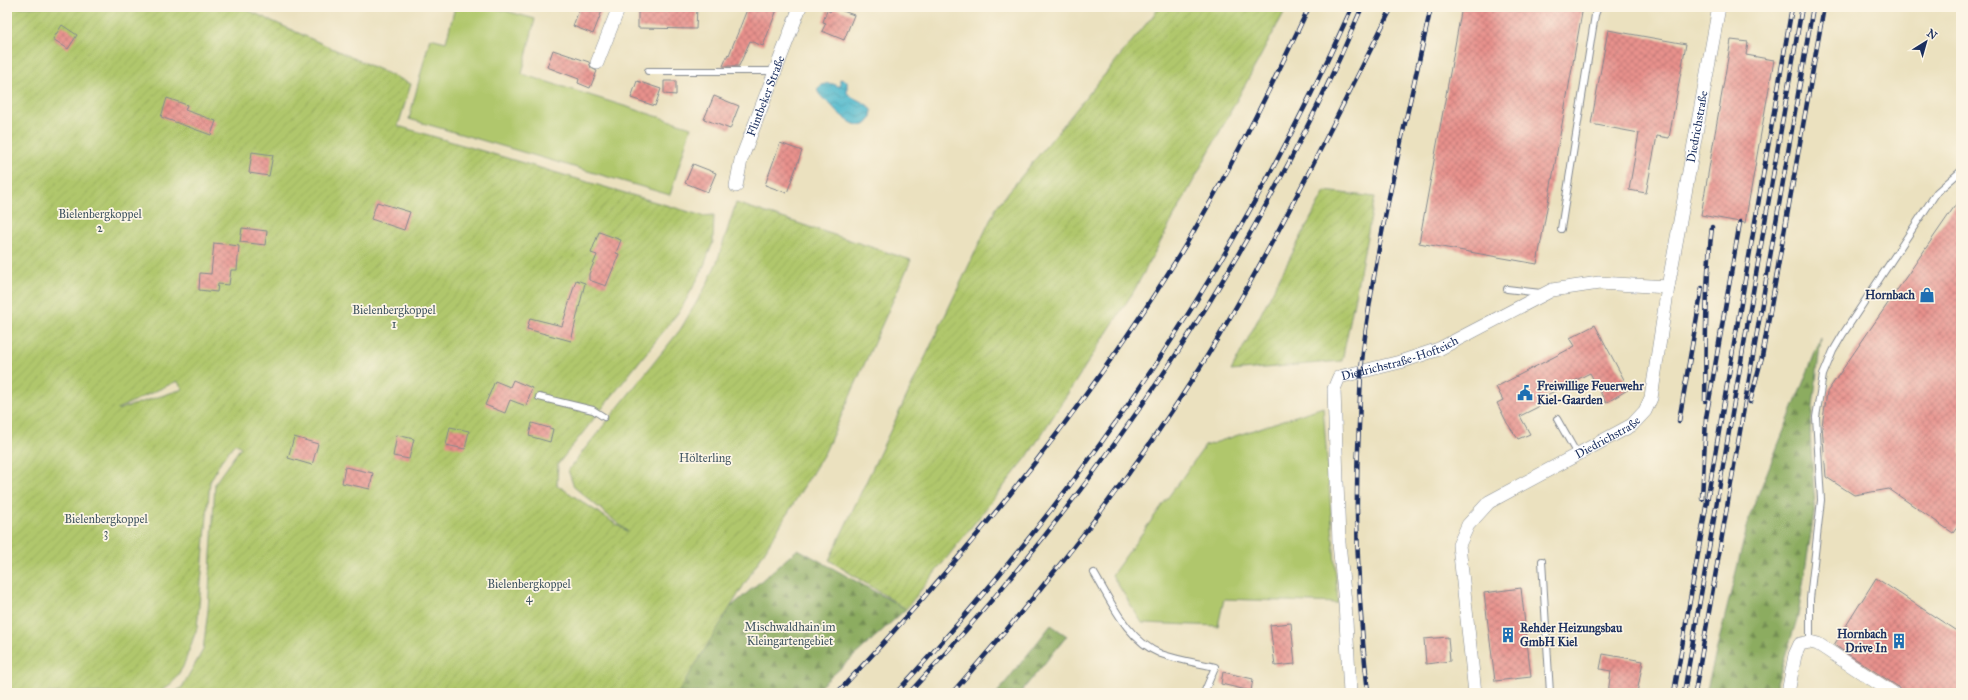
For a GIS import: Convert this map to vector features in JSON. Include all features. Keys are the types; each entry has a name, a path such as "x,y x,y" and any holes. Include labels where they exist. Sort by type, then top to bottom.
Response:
{"street":[{"path":"597,63 619,7"},
{"name":"Flintbeker Straße","path":"736,186 741,160 800,7"},
{"name":"Diedrichstraße","path":"1476,693 1459,545 1468,525 1489,502 1632,425 1645,411 1651,398 1668,287 1719,7"},
{"name":"Diedrichstraße-Hofteich","path":"1350,693 1345,603 1339,543 1334,389 1339,378 1400,362 1439,349 1552,290 1599,283 1668,287"},
{"path":"1788,693 1795,654 1800,644 1810,642 1818,644 1893,693"}],"lane":[{"path":"1561,229 1595,14 1598,7"},
{"path":"648,71 775,71"},
{"path":"1810,642 1810,599 1821,500 1816,417 1823,375 1832,351 1937,192 1961,171"},
{"path":"1506,289 1544,293"},
{"path":"539,397 593,410 604,417"},
{"path":"1557,419 1577,454"},
{"path":"1542,561 1550,693"},
{"path":"1094,573 1126,627 1143,644 1162,654 1215,667 1204,693"}],"green space":[{"path":"7,7 241,7 411,84 398,126 703,216 714,215 713,242 702,271 681,309 558,464 557,485 628,532 574,487 568,470 680,330 706,286 717,262 736,203 911,260 825,452 678,693 174,693 182,687 203,650 208,610 215,483 241,447 235,443 221,461 210,482 197,628 183,667 173,682 159,693 7,693","holes":["177,381 183,389 117,410"]},
{"path":"455,7 492,7 535,19 522,74 691,127 670,195 409,119 430,38 446,42"},
{"path":"1160,7 1287,7 1135,289 1027,457 906,609 829,560 997,206"},
{"path":"1325,191 1375,197 1342,361 1231,371"},
{"path":"1821,338 1810,432 1815,507 1798,616 1774,693 1706,693 1750,515"},
{"path":"1323,407 1338,603 1224,599 1218,626 1142,623 1112,575 1205,446"},
{"name":"Mischwaldhain im Kleingartengebiet","path":"798,549 906,609 813,693 631,693"},
{"path":"1051,625 1067,636 1020,693 997,693"}],"water":[{"path":"840,79 847,81 847,93 870,107 872,110 870,119 866,124 861,126 848,121 819,94 817,89 825,84 834,84 840,87"}],"building":[{"path":"580,7 590,7 602,11 593,34 573,26"},
{"path":"638,7 697,7 696,29 638,28"},
{"path":"748,7 778,7 763,46 750,41 739,66 723,66 728,54 729,55"},
{"path":"832,7 854,15 844,40 822,31 826,23 823,22 827,10 830,12"},
{"path":"1462,7 1583,7 1537,264 1419,243"},
{"path":"62,25 77,35 68,49 53,39"},
{"path":"1608,30 1686,44 1669,138 1657,136 1646,193 1629,190 1639,133 1591,124"},
{"path":"1731,40 1748,42 1746,55 1774,60 1745,223 1701,215"},
{"path":"553,50 589,62 591,68 597,71 590,88 578,83 579,79 547,67"},
{"path":"637,81 661,89 655,106 631,98"},
{"path":"664,81 676,81 676,95 664,94"},
{"path":"714,96 739,106 730,129 704,119"},
{"path":"167,98 187,105 185,110 216,121 211,135 161,117"},
{"path":"780,143 802,151 787,193 765,185"},
{"path":"252,152 273,155 269,176 249,173"},
{"path":"693,164 716,173 708,192 685,183"},
{"name":"Hornbach","path":"1961,197 1961,522 1953,533 1889,489 1854,495 1826,477 1822,426 1827,392"},
{"path":"377,202 410,212 404,230 371,219"},
{"path":"242,228 267,231 265,245 240,242"},
{"path":"599,232 621,240 616,253 619,254 606,286 589,280 589,274 597,255 591,253"},
{"path":"214,243 239,246 237,270 231,270 229,285 218,284 217,292 199,290 200,273 211,274"},
{"path":"576,280 585,283 571,341 527,329 530,318 562,326"},
{"path":"1595,325 1629,389 1606,403 1590,373 1539,399 1542,405 1520,416 1530,434 1518,439 1507,423 1497,403 1503,400 1496,387 1575,346 1570,338"},
{"path":"513,380 532,388 526,406 510,400 505,413 485,405 495,381 510,387"},
{"path":"532,423 553,429 550,442 529,436"},
{"path":"450,427 469,431 465,449 446,445"},
{"path":"397,435 414,439 409,459 393,456"},
{"path":"294,437 318,444 312,465 288,458"},
{"path":"345,467 373,473 370,489 342,483"},
{"name":"Hornbach Drive In","path":"1876,578 1961,634 1961,693 1902,693 1897,686 1834,645"},
{"name":"Rehder Heizungsbau GmbH Kiel","path":"1521,588 1531,677 1495,681 1484,593"},
{"path":"1291,623 1295,664 1275,666 1270,625"},
{"path":"1448,637 1450,661 1426,664 1424,639"},
{"path":"1603,654 1643,661 1637,693 1608,693 1611,671 1600,669"},
{"path":"1223,672 1253,679 1251,691 1221,684"}],"railway":[{"path":"837,693 885,641 978,534 1066,422 1107,365 1147,306 1202,217 1250,128 1309,7"},
{"path":"896,693 966,615 1032,535 1094,453 1152,369 1208,282 1259,194 1307,102 1352,7"},
{"path":"909,693 978,616 1044,537 1107,455 1166,370 1221,283 1273,193 1320,101 1362,7"},
{"path":"952,693 1019,615 1083,535 1144,452 1201,366 1277,234 1392,7"},
{"path":"1368,693 1359,593 1357,526 1362,361 1369,308 1384,222 1431,7"},
{"path":"1674,693 1792,7"},
{"path":"1684,693 1802,7"},
{"path":"1695,693 1813,7"},
{"path":"1750,402 1762,357 1824,7"},
{"path":"1702,499 1706,418 1740,222"},
{"path":"1705,401 1707,292 1712,227"},
{"path":"1679,421 1702,288"}],"place":[{"name":"Hornbach","path":"1927,295"},
{"name":"Freiwillige Feuerwehr Kiel-Gaarden","path":"1525,393"},
{"name":"Rehder Heizungsbau GmbH Kiel","path":"1508,635"},
{"name":"Hornbach Drive In","path":"1899,641"}],"park label":[{"name":"Bielenbergkoppel 2","path":"100,221"},
{"name":"Bielenbergkoppel 1","path":"394,317"},
{"name":"Hölterling","path":"705,458"},
{"name":"Bielenbergkoppel 3","path":"106,526"},
{"name":"Bielenbergkoppel 4","path":"529,591"}]}
